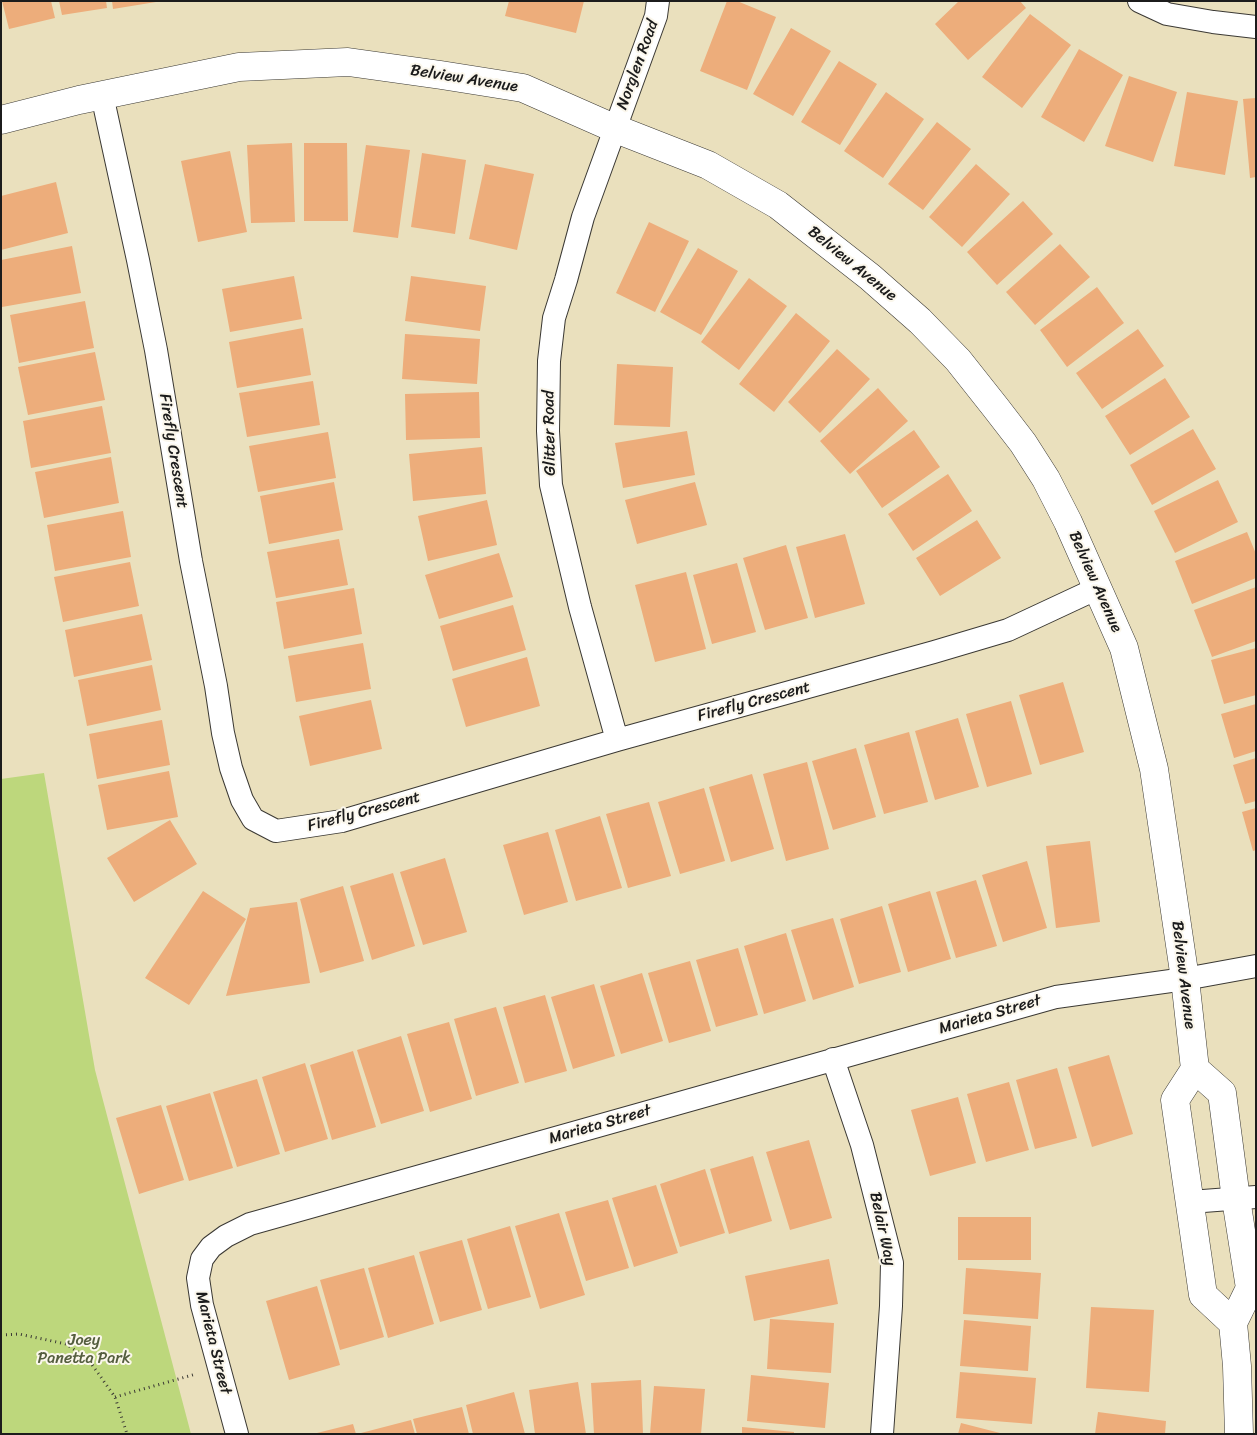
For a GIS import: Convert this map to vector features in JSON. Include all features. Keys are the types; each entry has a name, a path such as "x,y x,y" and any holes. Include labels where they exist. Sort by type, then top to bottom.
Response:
{"street":[{"name":"Norglen Road","path":"616,129 656,16 658,1"},
{"path":"1139,1 1167,14 1213,22 1256,26"},
{"name":"Belview Avenue","path":"1,120 102,95 239,67 348,62 441,74 523,88 616,129 708,165 778,205 870,277 920,321 958,360 1023,443 1046,479 1064,513 1124,648 1154,769 1185,980 1195,1070"},
{"name":"Firefly Crescent","path":"102,95 156,350 191,561 229,759 242,800 253,819 276,831 342,821 616,740 1008,630 1098,588"},
{"name":"Glitter Road","path":"616,129 583,217 554,318 549,361 548,431 551,486 580,607 616,740"},
{"name":"Marieta Street","path":"237,1434 202,1305 198,1278 202,1258 210,1247 226,1236 250,1224 1056,997 1185,980 1256,966"},
{"name":"Belair Way","path":"833,1059 862,1145 892,1263 891,1306 882,1434"},
{"path":"1233,1323 1203,1295 1175,1100 1195,1070 1222,1093 1246,1198 1250,1288 1233,1323 1239,1434"},
{"path":"1190,1202 1246,1198"}],"path":[{"path":"1,1335 19,1334 66,1344 88,1359 115,1397 127,1434"},
{"path":"115,1397 218,1368"}],"green space":[{"name":"Joey Panetta Park","path":"44,773 95,1070 191,1434 1,1434 1,779"}],"building":[{"path":"2,1 51,1 55,18 9,29"},
{"path":"59,1 106,1 107,8 62,15"},
{"path":"112,1 156,1 156,2 113,9"},
{"path":"509,1 584,1 576,33 505,16"},
{"path":"727,1 737,1 776,17 747,90 700,71"},
{"path":"959,1 1020,1 1026,8 968,60 935,24"},
{"path":"1030,14 1071,45 1022,108 982,77"},
{"path":"791,28 831,51 793,116 753,94"},
{"path":"1079,49 1123,75 1084,142 1041,117"},
{"path":"839,61 877,84 840,145 801,122"},
{"path":"1129,76 1177,92 1153,162 1105,146"},
{"path":"886,92 924,119 883,178 844,151"},
{"path":"1187,92 1238,101 1225,175 1174,166"},
{"path":"1256,98 1256,177 1250,178 1243,99"},
{"path":"937,122 971,149 923,210 888,184"},
{"path":"292,143 295,222 251,223 247,145"},
{"path":"304,143 347,143 348,221 304,221"},
{"path":"366,145 410,150 398,238 353,232"},
{"path":"230,151 247,232 198,242 181,161"},
{"path":"422,153 466,160 455,234 411,227"},
{"path":"485,164 534,174 517,250 469,239"},
{"path":"976,164 1010,194 962,247 929,217"},
{"path":"56,182 68,233 1,250 1,196"},
{"path":"1023,201 1053,234 997,285 967,252"},
{"path":"649,222 689,241 655,312 616,293"},
{"path":"1060,244 1090,277 1035,325 1006,292"},
{"path":"72,246 81,293 2,307 1,260"},
{"path":"698,248 738,271 701,335 660,312"},
{"path":"294,276 302,319 230,332 222,289"},
{"path":"411,276 486,286 480,331 405,321"},
{"path":"749,278 787,306 739,370 701,342"},
{"path":"1097,287 1124,323 1067,367 1040,330"},
{"path":"85,301 94,348 19,363 10,315"},
{"path":"796,313 830,341 774,412 739,384"},
{"path":"303,328 311,375 237,388 229,342"},
{"path":"1138,329 1164,366 1102,409 1076,373"},
{"path":"405,334 480,339 477,384 402,379"},
{"path":"837,349 870,379 820,433 788,402"},
{"path":"95,352 105,400 28,415 18,367"},
{"path":"617,364 673,367 670,427 614,425"},
{"path":"1165,378 1190,417 1130,455 1105,416"},
{"path":"313,381 320,425 247,437 239,393"},
{"path":"878,388 908,421 850,474 820,441"},
{"path":"479,392 480,438 406,440 405,394"},
{"path":"102,406 111,453 31,468 23,421"},
{"path":"1193,429 1216,469 1152,505 1130,465"},
{"path":"914,430 940,467 882,508 856,471"},
{"path":"687,431 695,475 623,488 615,443"},
{"path":"328,432 336,478 258,492 249,446"},
{"path":"482,447 486,494 413,501 409,454"},
{"path":"111,457 119,503 44,518 35,472"},
{"path":"948,474 972,511 913,551 888,514"},
{"path":"1218,480 1238,522 1175,553 1154,511"},
{"path":"334,482 343,530 269,544 260,496"},
{"path":"695,482 707,525 637,544 625,500"},
{"path":"487,500 497,545 428,561 418,516"},
{"path":"123,511 131,557 55,571 47,525"},
{"path":"977,520 1001,558 940,596 916,558"},
{"path":"1247,532 1256,554 1256,578 1192,604 1175,561"},
{"path":"845,534 865,604 815,618 796,547"},
{"path":"339,539 348,585 276,598 267,552"},
{"path":"786,545 808,618 765,630 743,558"},
{"path":"499,553 513,597 439,619 425,575"},
{"path":"130,562 139,606 63,622 54,577"},
{"path":"737,563 756,632 712,644 693,575"},
{"path":"686,572 706,649 655,662 635,585"},
{"path":"1256,587 1256,641 1212,657 1194,610"},
{"path":"354,588 362,634 284,649 276,602"},
{"path":"513,605 526,650 453,671 440,626"},
{"path":"142,614 152,660 74,677 65,630"},
{"path":"363,643 371,689 296,702 288,656"},
{"path":"1256,648 1256,695 1224,704 1211,660"},
{"path":"527,657 540,706 466,727 452,679"},
{"path":"152,665 161,710 87,726 78,680"},
{"path":"1063,682 1084,752 1040,765 1019,695"},
{"path":"371,700 382,749 310,766 299,716"},
{"path":"1011,701 1032,774 987,787 966,714"},
{"path":"1256,704 1256,751 1234,758 1221,714"},
{"path":"958,718 979,787 935,800 915,731"},
{"path":"162,720 170,765 97,779 89,734"},
{"path":"909,732 928,802 884,814 864,745"},
{"path":"856,748 876,817 833,830 812,761"},
{"path":"1256,758 1256,801 1245,804 1233,765"},
{"path":"807,762 829,849 786,861 763,774"},
{"path":"169,771 178,817 107,830 98,785"},
{"path":"752,774 774,849 731,862 709,787"},
{"path":"704,788 725,861 680,874 658,802"},
{"path":"649,802 671,876 628,888 606,814"},
{"path":"1256,808 1256,850 1253,851 1242,812"},
{"path":"600,816 622,888 576,901 555,830"},
{"path":"170,820 197,864 134,902 107,858"},
{"path":"548,832 568,902 524,915 503,845"},
{"path":"1090,841 1100,922 1056,928 1046,846"},
{"path":"445,858 467,932 423,945 400,872"},
{"path":"1027,861 1047,928 1003,942 982,875"},
{"path":"393,873 415,946 372,960 350,886"},
{"path":"976,880 997,946 956,958 936,892"},
{"path":"343,886 364,961 320,973 300,899"},
{"path":"203,891 246,919 189,1005 145,978"},
{"path":"930,891 951,959 908,972 888,904"},
{"path":"297,902 310,983 226,996 250,908"},
{"path":"882,906 901,972 859,984 840,919"},
{"path":"833,918 854,987 813,1000 791,930"},
{"path":"786,933 806,1001 764,1014 744,946"},
{"path":"738,948 758,1015 716,1027 696,960"},
{"path":"690,961 711,1031 669,1043 648,973"},
{"path":"642,973 663,1041 621,1054 600,986"},
{"path":"594,984 615,1056 573,1069 551,997"},
{"path":"545,995 567,1071 525,1083 503,1007"},
{"path":"496,1007 519,1083 476,1096 454,1019"},
{"path":"449,1022 472,1099 430,1112 407,1034"},
{"path":"401,1036 424,1111 381,1124 357,1050"},
{"path":"353,1051 376,1127 332,1140 310,1065"},
{"path":"1109,1055 1133,1134 1092,1147 1068,1067"},
{"path":"305,1063 328,1139 285,1152 262,1077"},
{"path":"1057,1068 1077,1138 1035,1149 1016,1080"},
{"path":"257,1079 280,1154 237,1167 213,1092"},
{"path":"1009,1082 1029,1150 986,1162 967,1094"},
{"path":"210,1093 233,1168 189,1181 166,1106"},
{"path":"958,1097 976,1163 930,1176 911,1110"},
{"path":"161,1105 184,1180 139,1194 116,1118"},
{"path":"809,1140 832,1218 790,1230 766,1152"},
{"path":"753,1156 772,1221 729,1234 710,1169"},
{"path":"705,1169 725,1233 680,1247 660,1184"},
{"path":"656,1185 678,1253 634,1267 612,1198"},
{"path":"608,1200 629,1268 586,1281 565,1212"},
{"path":"559,1213 585,1295 540,1309 515,1226"},
{"path":"958,1217 1031,1217 1031,1260 958,1260"},
{"path":"510,1226 531,1297 488,1309 467,1239"},
{"path":"462,1240 482,1310 440,1322 419,1252"},
{"path":"414,1255 434,1324 388,1338 368,1268"},
{"path":"829,1259 838,1304 754,1321 745,1276"},
{"path":"364,1268 384,1337 340,1350 320,1280"},
{"path":"966,1268 1041,1273 1038,1319 963,1314"},
{"path":"317,1286 340,1365 289,1380 266,1301"},
{"path":"1091,1307 1154,1310 1149,1392 1086,1388"},
{"path":"770,1319 834,1323 831,1373 767,1369"},
{"path":"964,1320 1031,1326 1028,1371 960,1366"},
{"path":"960,1372 1036,1378 1032,1424 956,1418"},
{"path":"751,1375 829,1383 825,1428 747,1421"},
{"path":"641,1380 643,1434 594,1434 591,1383"},
{"path":"578,1382 586,1434 535,1434 529,1390"},
{"path":"654,1386 705,1389 701,1434 650,1434"},
{"path":"514,1392 525,1434 473,1434 466,1405"},
{"path":"462,1407 469,1434 417,1434 413,1419"},
{"path":"1098,1412 1166,1421 1165,1434 1095,1434"},
{"path":"411,1420 415,1434 361,1433"},
{"path":"961,1423 1000,1433 1000,1434 958,1434"},
{"path":"353,1424 356,1434 317,1433"},
{"path":"742,1427 794,1432 794,1434 742,1434"}]}
